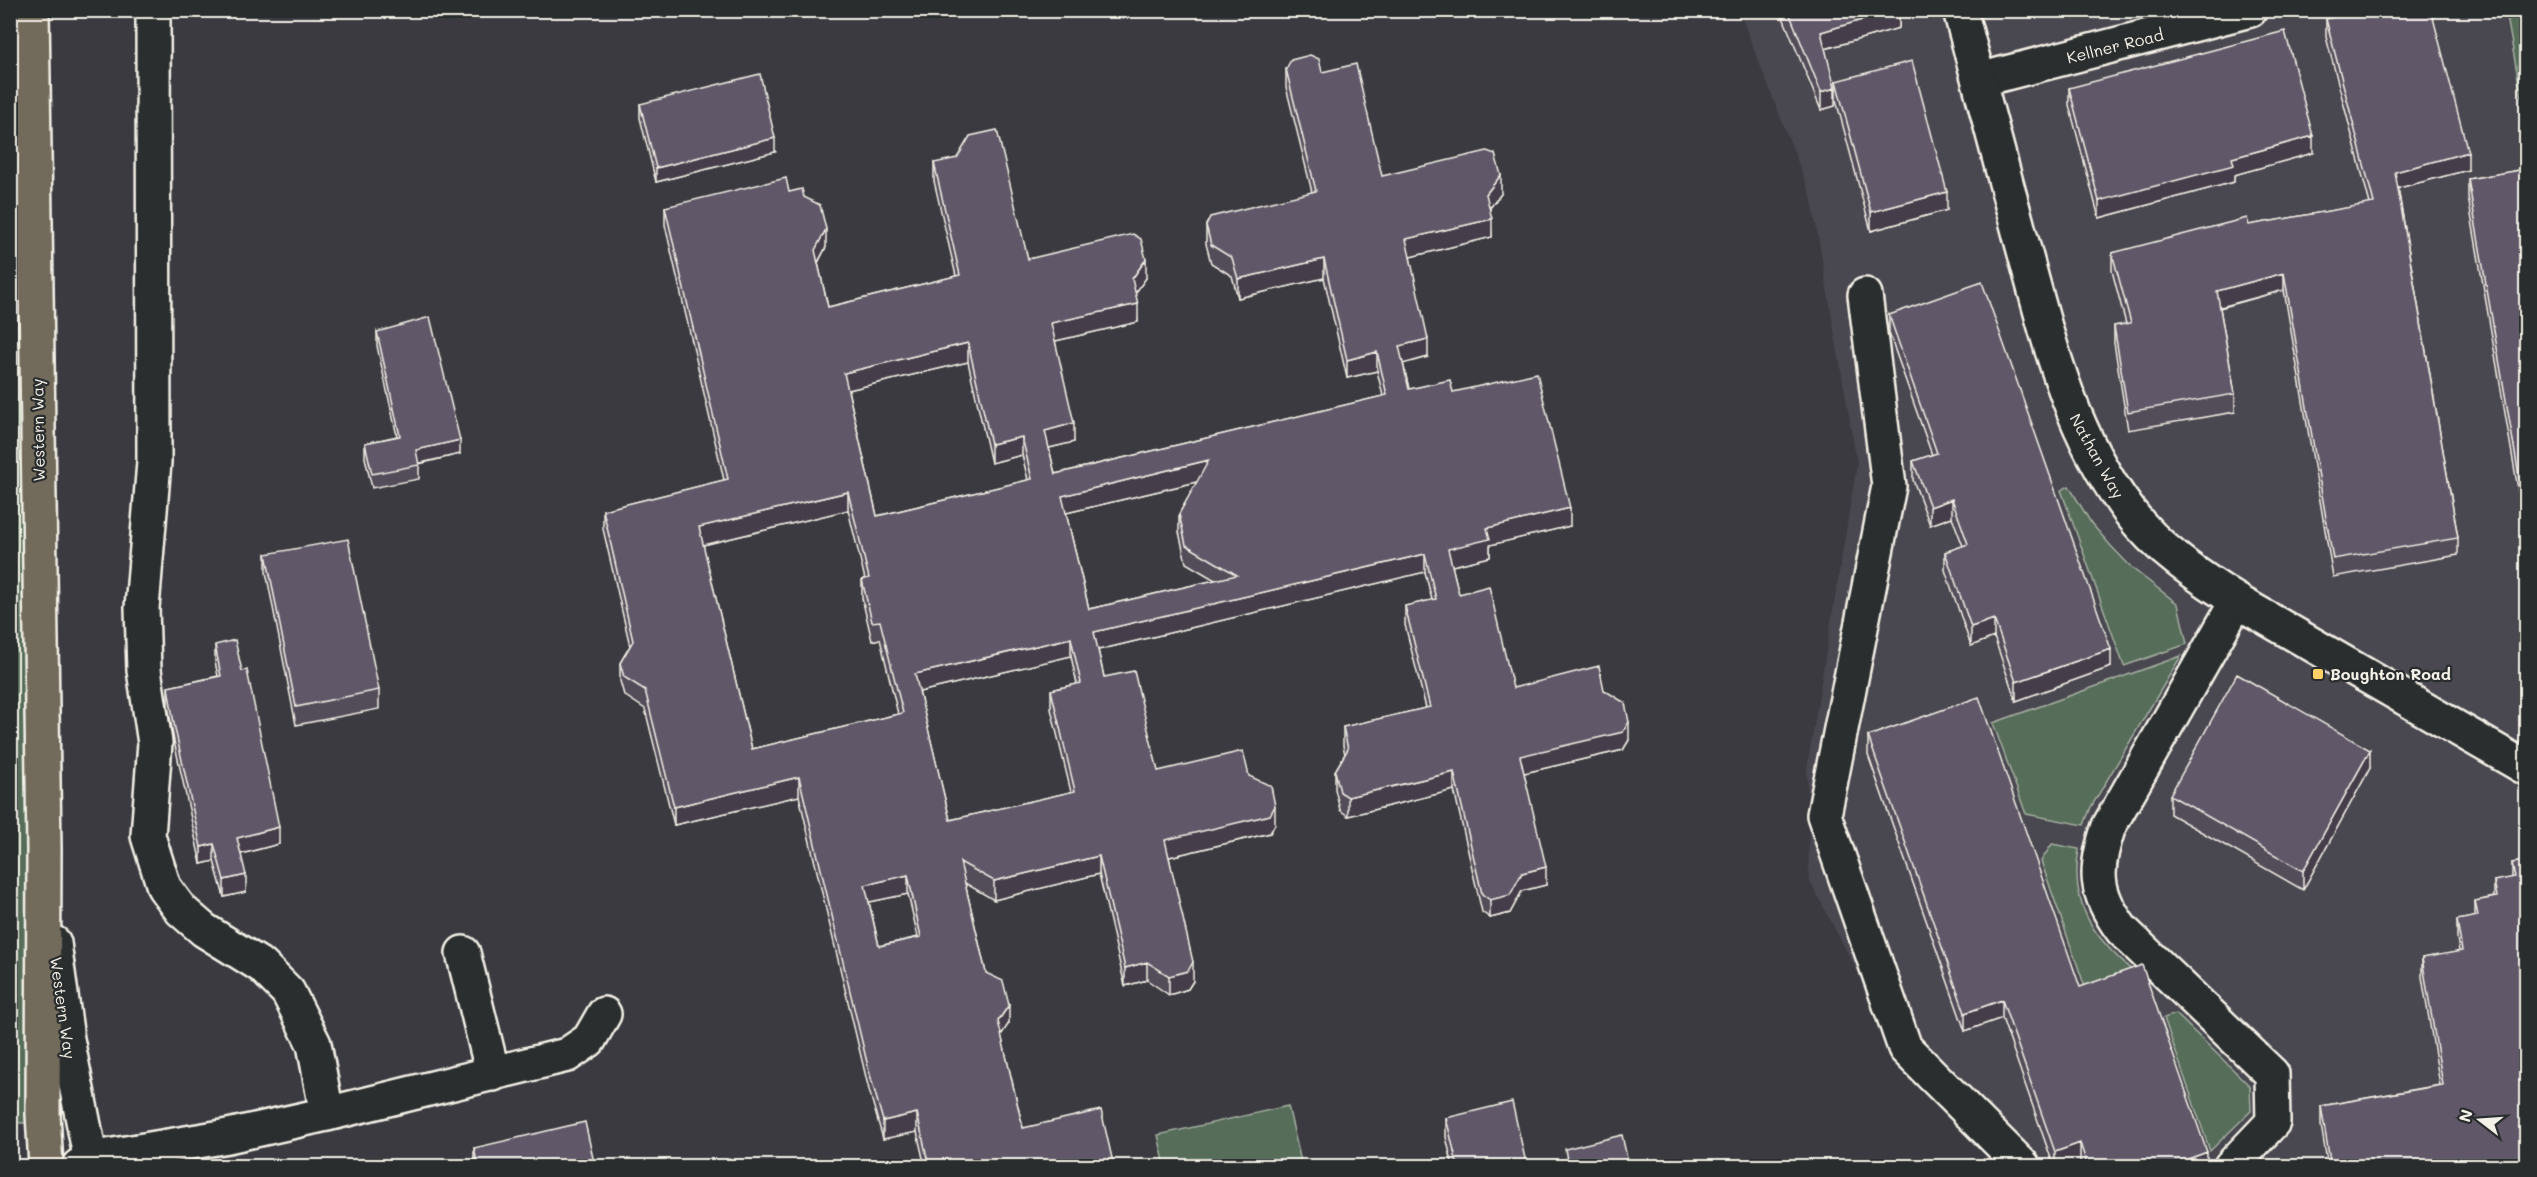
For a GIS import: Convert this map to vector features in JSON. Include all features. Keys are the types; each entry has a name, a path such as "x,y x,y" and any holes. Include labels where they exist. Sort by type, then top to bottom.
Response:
{"main road":[{"name":"Western Way","path":"32,10 44,849 42,1114 46,1167"}],"street":[{"path":"153,10 153,462 142,608 144,670 155,743 148,836 164,887 181,910 204,930 262,966 288,992 314,1044 327,1114"},
{"name":"Nathan Way","path":"1960,10 2050,349 2069,406 2088,447 2130,513 2159,544 2198,576 2237,601 2526,768"},
{"name":"Kellner Road","path":"1979,80 2250,10"},
{"path":"1865,295 1888,486 1824,815 1905,1048 2023,1167"},
{"path":"2231,1167 2273,1122 2272,1074 2122,930 2106,908 2098,882 2100,854 2109,826 2237,601"},
{"name":"Western Way","path":"44,849 67,1039 87,1164"},
{"path":"464,953 493,1074"},
{"path":"87,1164 327,1114 567,1055 589,1040 604,1014"}],"shaded area":[{"path":"1739,11 2506,11 2526,123 2526,1166 2005,1166 1900,1052 1809,880 1807,768 1857,463 1811,196"}],"green space":[{"path":"10,11 18,11 30,1123 11,1123"},
{"path":"2506,11 2526,11 2526,123"},
{"path":"2069,486 2091,523 2111,546 2133,569 2178,604 2187,644 2124,666 2061,490"},
{"path":"2181,656 2091,807 2084,825 2026,814 1993,723"},
{"path":"2052,844 2079,849 2078,887 2088,919 2108,947 2135,973 2085,987 2041,861"},
{"path":"2176,1014 2250,1086 2251,1111 2210,1151 2164,1018"},
{"path":"1288,1106 1302,1166 1165,1166 1158,1135"}],"building":[{"path":"1788,10 1896,10 1821,32 1835,88 1821,92"},
{"path":"2360,10 2431,10 2468,152 2395,172 2458,538 2333,559 2284,273 2217,291 2235,394 2128,412 2114,326 2131,323 2112,253 2247,218 2249,225 2374,203 2326,19"},
{"path":"2285,31 2313,136 2232,158 2234,165 2099,201 2069,88"},
{"path":"1310,55 1319,59 1322,72 1356,64 1382,176 1487,151 1495,154 1501,175 1486,194 1492,219 1406,239 1428,339 1399,346 1409,389 1450,380 1453,392 1537,373 1570,508 1487,528 1490,539 1448,549 1459,594 1489,586 1513,688 1599,666 1604,690 1625,703 1629,722 1623,732 1520,756 1546,867 1522,873 1510,895 1490,900 1482,894 1454,772 1348,797 1340,792 1335,771 1348,749 1343,727 1430,707 1405,606 1436,599 1425,554 1094,632 1104,677 1134,671 1158,771 1243,751 1249,776 1271,786 1275,806 1270,815 1165,840 1193,962 1188,971 1169,976 1147,962 1125,968 1099,856 994,881 960,862 986,973 1003,981 1009,1005 998,1021 1023,1128 1101,1110 1114,1167 929,1167 917,1113 883,1121 799,777 674,807 645,690 624,677 620,663 633,641 603,510 728,479 665,207 786,178 789,192 802,189 804,197 820,205 826,229 815,250 828,307 960,275 934,163 957,158 970,136 997,130 1028,259 1133,234 1141,239 1146,259 1132,279 1138,304 1051,323 1074,423 1045,431 1055,474 1387,395 1377,352 1347,360 1324,259 1238,279 1232,258 1211,245 1206,225 1210,217 1316,191 1286,69 1291,60","holes":["968,343 991,444 1022,437 1032,479 877,516 844,373","1209,460 1179,514 1186,545 1237,575 1089,609 1062,496","848,492 869,578 862,580 872,622 880,621 903,713 752,749 699,527","1071,638 1081,683 1051,690 1075,791 950,820 915,674","908,875 921,937 879,946 865,885"]},
{"path":"1912,61 1947,192 1871,212 1836,81"},
{"path":"760,74 775,138 656,168 640,104"},
{"path":"2526,169 2526,517 2468,179"},
{"path":"1982,282 2111,649 2016,682 1994,619 1971,627 1945,552 1968,544 1952,499 1930,507 1913,461 1937,453 1889,315"},
{"path":"430,317 460,440 416,450 419,465 372,474 365,443 400,436 377,332"},
{"path":"348,539 379,690 296,707 266,554"},
{"path":"235,640 242,671 247,670 279,827 237,838 246,875 224,880 214,844 201,847 168,687 221,676 215,645"},
{"path":"2237,674 2370,750 2303,871 2170,795"},
{"path":"1979,697 2080,987 2142,965 2207,1152 2166,1167 2088,1167 2080,1143 2055,1152 2002,1000 1965,1013 1868,736"},
{"path":"2526,861 2526,1167 2331,1167 2321,1106 2443,1085 2422,958 2462,951 2457,920 2478,916 2475,901 2497,897 2494,881 2515,877 2512,863"},
{"path":"1512,1102 1527,1167 1458,1167 1446,1118"},
{"path":"585,1122 595,1167 478,1167 474,1148"},
{"path":"1622,1135 1629,1167 1537,1167 1567,1160 1565,1149"}],"place":[{"name":"Boughton Road","path":"2318,674"}]}
